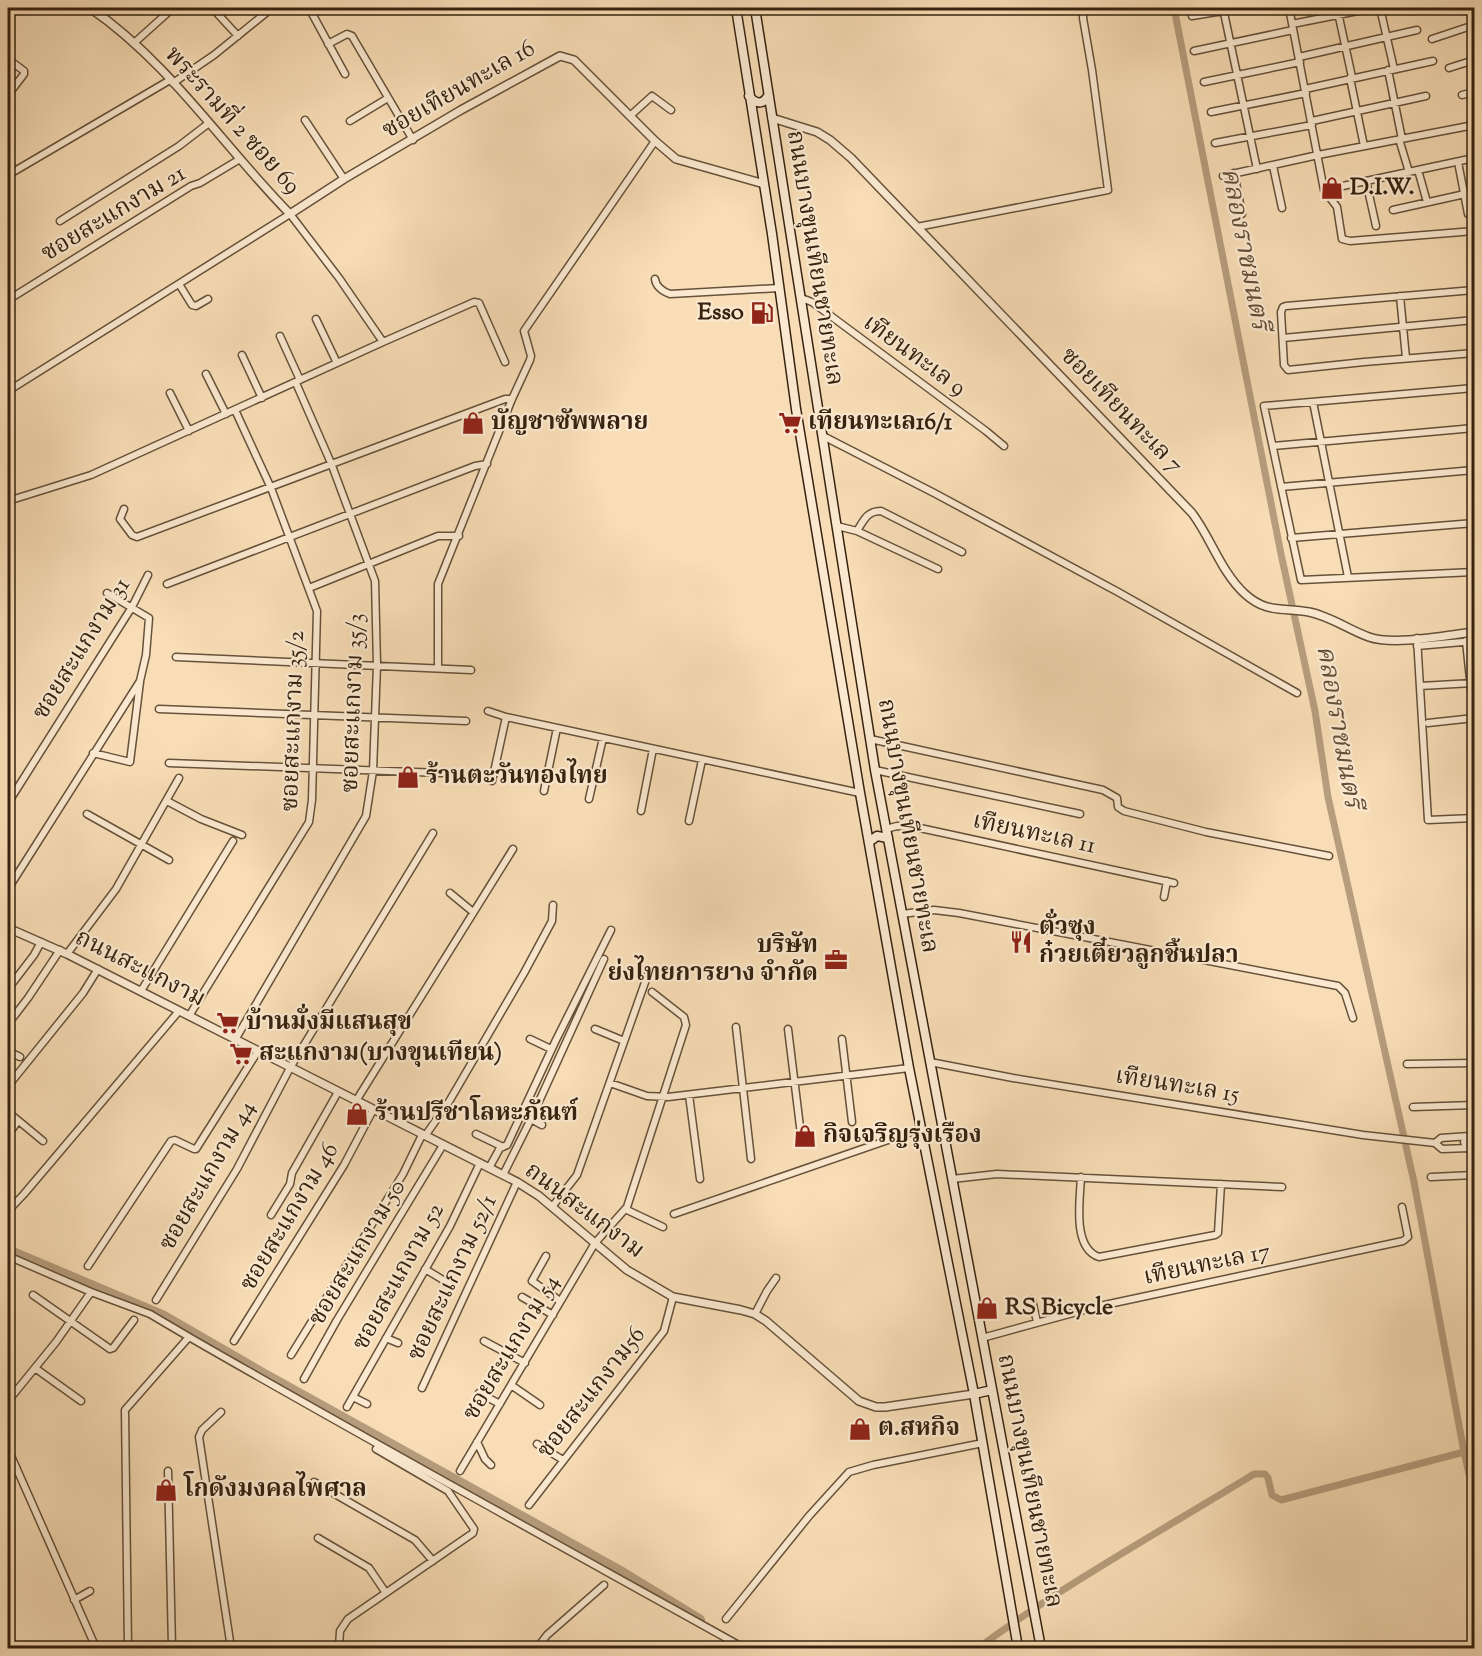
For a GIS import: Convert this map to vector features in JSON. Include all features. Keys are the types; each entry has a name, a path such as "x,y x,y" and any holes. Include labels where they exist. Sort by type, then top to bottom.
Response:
{"main road":[{"name":"ถนนบางขุนเทียนชายทะเล","path":"736,8 798,420 868,842 920,1129 974,1394 1018,1648"},
{"name":"ถนนบางขุนเทียนชายทะเล","path":"755,8 875,770 1041,1648"},
{"path":"749,96 752,101 759,102 768,96"},
{"path":"864,815 869,818 883,812"},
{"path":"868,842 877,836 888,838"},
{"path":"974,1394 993,1390"},
{"path":"147,1648 202,1648"}],"street":[{"name":"พระรามที่ 2 ซอย 69","path":"90,8 113,23 172,81 290,214"},
{"path":"135,43 173,8"},
{"path":"8,175 172,81 238,36 272,8"},
{"path":"309,8 345,74"},
{"path":"917,227 1108,190 1083,18 1084,8"},
{"path":"1192,16 1241,8"},
{"path":"1288,8 1300,59 1324,190 1337,207 1341,236 1346,240 1474,231"},
{"path":"1194,51 1293,27 1338,11 1373,8"},
{"path":"1380,8 1391,70 1394,103 1409,172"},
{"path":"1413,11 1425,8"},
{"path":"1224,9 1257,169"},
{"path":"215,11 238,36"},
{"path":"1338,11 1364,146"},
{"path":"1432,39 1474,25"},
{"path":"1204,82 1417,30"},
{"path":"328,44 347,34 352,36 413,140"},
{"name":"ซอยเทียนทะเล 16","path":"290,214 344,179 461,110 560,56 574,60 655,141 682,161 764,184"},
{"path":"8,59 24,71 8,95"},
{"path":"1449,68 1474,60"},
{"path":"1210,112 1433,61"},
{"path":"1462,95 1474,92"},
{"path":"631,115 652,96 671,110"},
{"path":"1215,143 1426,96"},
{"path":"350,121 388,98"},
{"name":"ซอยเทียนทะเล 7","path":"772,118 817,132 851,158 1192,513 1234,583 1252,600 1269,609 1310,612 1376,639 1417,642 1474,633"},
{"path":"305,120 344,179"},
{"path":"60,220 179,146 209,123"},
{"path":"1223,176 1318,155 1474,126"},
{"path":"438,668 438,584 512,399 530,360 524,331 655,141"},
{"path":"1324,190 1474,158"},
{"name":"ซอยสะแกงาม 21","path":"8,300 191,186 240,159"},
{"path":"1458,162 1468,214"},
{"path":"1273,166 1282,208"},
{"path":"1418,170 1427,202"},
{"path":"1234,173 1242,214"},
{"path":"1366,182 1376,225"},
{"path":"1392,210 1474,192"},
{"path":"8,391 290,214 339,278 383,342"},
{"path":"655,279 656,284 664,292 670,294 779,288"},
{"path":"178,284 192,305 196,306 208,299"},
{"path":"1474,290 1282,307 1281,312 1284,365 1288,370 1474,353"},
{"path":"1400,296 1406,358"},
{"name":"เทียนทะเล 9","path":"801,298 813,302 1004,446"},
{"path":"8,501 91,475 383,342 477,302 505,362"},
{"path":"316,319 337,363"},
{"path":"1282,338 1474,320"},
{"name":"ซอยสะแกงาม 35/3","path":"235,1040 366,816 373,771 377,665 376,592 369,562 280,336"},
{"path":"242,355 262,398"},
{"path":"206,374 225,414"},
{"path":"1474,388 1264,406 1301,580 1474,572"},
{"path":"170,393 189,431"},
{"path":"124,509 120,519 132,535 137,537 271,488 331,463 505,399 512,399"},
{"path":"1313,402 1348,577"},
{"name":"ซอยสะแกงาม 35/2","path":"189,1016 309,822 314,767 316,610 271,488 235,410"},
{"path":"1274,446 1474,428"},
{"path":"823,436 1118,592 1297,693"},
{"path":"167,584 475,466 487,464"},
{"path":"1281,487 1474,470"},
{"path":"857,531 871,512 881,512 962,552"},
{"path":"1292,538 1474,523"},
{"path":"837,526 857,531 938,569"},
{"path":"309,588 438,536 459,536"},
{"name":"ซอยสะแกงาม 31","path":"8,803 132,607 148,575"},
{"path":"93,753 130,762 150,622 146,615 106,593"},
{"path":"1428,723 1474,718 1473,683 1466,641"},
{"path":"1474,641 1417,642 1428,820 1474,818"},
{"path":"176,657 471,669"},
{"path":"8,889 140,681"},
{"path":"1420,686 1473,683"},
{"path":"159,709 466,721"},
{"path":"488,711 506,717 860,793"},
{"path":"492,781 506,717"},
{"path":"544,791 557,728"},
{"path":"589,800 603,738"},
{"path":"870,739 1103,790 1117,798 1118,807 1124,811 1206,832 1329,856"},
{"path":"641,811 653,749"},
{"path":"689,821 702,760"},
{"path":"170,763 442,773"},
{"path":"875,770 1080,814"},
{"path":"8,1024 116,889 179,778"},
{"path":"167,801 201,819 242,835"},
{"path":"87,814 169,860"},
{"name":"เทียนทะเล 11","path":"886,828 897,826 921,828 1170,882 1164,897"},
{"name":"ซอยสะแกงาม 44","path":"156,1300 237,1169 290,1068 433,833"},
{"path":"141,991 233,841"},
{"path":"356,1101 513,849"},
{"path":"450,893 473,912"},
{"path":"291,1354 403,1174 424,1135 450,1100 524,973 552,921 553,904"},
{"path":"902,914 934,910 959,913 1338,986 1345,993 1353,1018"},
{"path":"8,941 10,929"},
{"name":"ถนนสะแกงาม","path":"10,929 64,952 517,1182 552,1207 627,1270 673,1298 755,1314 771,1324 859,1401 869,1405 894,1406 974,1394"},
{"path":"489,1168 500,1148 507,1145 551,1049 611,930"},
{"path":"8,989 34,955 40,942"},
{"path":"503,1175 604,959"},
{"path":"8,1086 83,993 98,969"},
{"path":"552,1207 577,1175 649,971"},
{"path":"652,992 686,1021 625,1209 663,1227"},
{"path":"8,1211 179,1011"},
{"path":"736,1027 751,1159"},
{"path":"595,1029 624,1041"},
{"path":"788,1029 802,1143"},
{"path":"530,1039 551,1049"},
{"path":"842,1039 852,1122"},
{"path":"8,1051 20,1057"},
{"path":"88,1266 171,1141 175,1140 196,1149 258,1051"},
{"name":"เทียนทะเล 15","path":"930,1062 1013,1078 1396,1139 1435,1143"},
{"path":"1407,1064 1474,1063"},
{"path":"610,1083 647,1096 689,1095 909,1068"},
{"path":"271,1215 290,1184 292,1173 338,1092"},
{"path":"689,1095 700,1179"},
{"path":"1413,1107 1474,1105"},
{"name":"ซอยสะแกงาม 46","path":"234,1341 344,1165 373,1110"},
{"path":"8,1112 43,1141"},
{"path":"531,1119 542,1125"},
{"path":"10,1132 18,1121"},
{"path":"674,1214 920,1129"},
{"path":"476,1134 503,1147"},
{"path":"1472,1148 1442,1149 1435,1143 1441,1138 1473,1137"},
{"path":"1431,1177 1474,1175 1472,1148 1464,1142 1473,1137"},
{"name":"ซอยสะแกงาม 50","path":"304,1380 443,1145"},
{"name":"ซอยสะแกงาม 52","path":"347,1407 450,1226 480,1164"},
{"path":"952,1179 986,1174 1282,1187"},
{"path":"1081,1177 1079,1230 1091,1252 1099,1257 1215,1235 1218,1233 1220,1222 1221,1184"},
{"name":"ซอยสะแกงาม 52/1","path":"422,1388 517,1182"},
{"name":"เทียนทะเล 17","path":"982,1338 1095,1307 1404,1241 1408,1237 1402,1207"},
{"name":"ซอยสะแกงาม 54","path":"460,1471 595,1243 625,1209"},
{"path":"8,1256 91,1292 150,1314 448,1484 744,1648"},
{"path":"546,1256 532,1281 560,1301"},
{"path":"424,1269 448,1283"},
{"path":"755,1314 777,1278"},
{"path":"9,1397 35,1368 91,1292"},
{"path":"33,1295 110,1349 114,1348 134,1320"},
{"path":"522,1297 553,1315"},
{"name":"ซอยสะแกงาม56","path":"529,1505 664,1331 673,1298"},
{"path":"1032,1300 1037,1322"},
{"path":"128,1648 125,1410 189,1337"},
{"path":"386,1338 398,1343"},
{"path":"484,1341 525,1363"},
{"path":"35,1368 81,1401"},
{"path":"511,1385 540,1406"},
{"path":"479,1393 500,1404"},
{"path":"352,1397 367,1404"},
{"path":"222,1412 202,1430 199,1437 231,1648"},
{"path":"477,1442 491,1465"},
{"path":"726,1619 809,1516 849,1472 983,1443"},
{"path":"537,1444 563,1460"},
{"path":"8,1449 96,1648"},
{"path":"339,1648 340,1631 348,1619 473,1533 474,1529 445,1488 375,1449"},
{"path":"168,1471 172,1647"},
{"path":"314,1482 415,1540 433,1561"},
{"path":"318,1538 369,1568 386,1593"},
{"path":"537,1648 547,1635 604,1585"},
{"path":"74,1600 90,1591"}],"waterway":[{"name":"คลองราชมนตรี","path":"1174,8 1281,554 1315,711 1328,797 1414,1182 1464,1452"},
{"path":"8,1251 162,1316 622,1573 699,1620"},
{"path":"978,1648 1079,1580 1254,1474 1265,1474 1272,1495 1281,1500 1464,1452 1474,1496"}],"place":[{"name":"D.I.W.","path":"1332,188"},
{"name":"Esso","path":"762,313"},
{"name":"บัญชาซัพพลาย","path":"473,423"},
{"name":"เทียนทะเล16/1","path":"790,423"},
{"name":"ร้านตะวันทองไทย","path":"408,777"},
{"name":"ตั่วซุง ก๋วยเตี๋ยวลูกชิ้นปลา","path":"1021,942"},
{"name":"บริษัท ย่งไทยการยาง จำกัด","path":"836,960"},
{"name":"บ้านมั่งมีแสนสุข","path":"228,1023"},
{"name":"สะแกงาม(บางขุนเทียน)","path":"241,1054"},
{"name":"ร้านปรีชาโลหะภัณฑ์","path":"357,1114"},
{"name":"กิจเจริญรุ่งเรือง","path":"805,1136"},
{"name":"RS Bicycle","path":"987,1308"},
{"name":"ต.สหกิจ","path":"860,1429"},
{"name":"โกดังมงคลไพศาล","path":"166,1490"}]}
